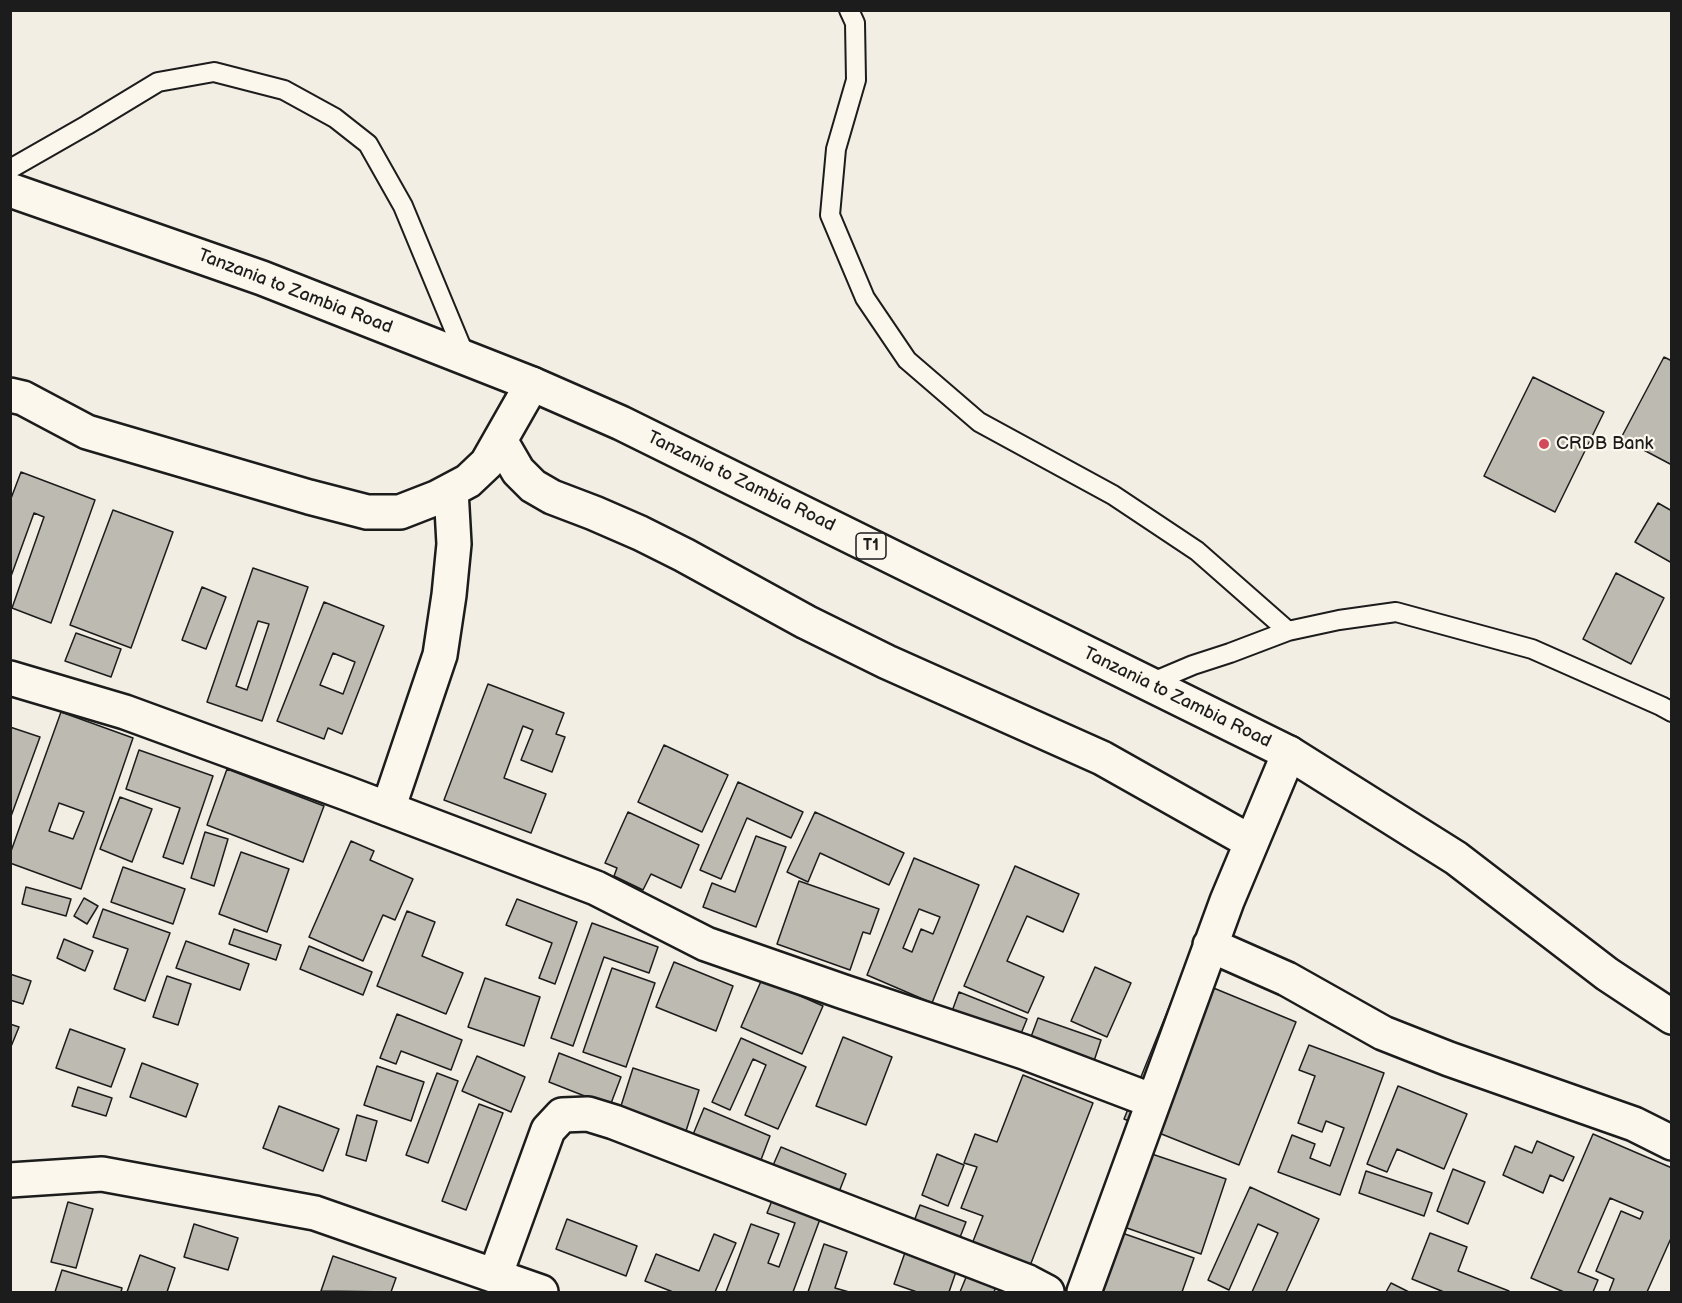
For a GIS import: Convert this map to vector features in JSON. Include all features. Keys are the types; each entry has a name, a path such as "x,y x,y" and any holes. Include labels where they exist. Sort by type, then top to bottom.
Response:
{"main road":[{"name":"Tanzania to Zambia Road","path":"10,190 262,278 532,384 621,423 1288,753 1456,858 1607,974 1671,1017"},
{"path":"10,395 24,398 87,432 367,512 400,512 436,498 468,481 487,463 532,384"},
{"path":"500,440 518,471 532,486 552,498 640,533 806,622 887,662 1102,758 1251,842"},
{"path":"388,809 440,655 454,544 451,490"},
{"path":"10,678 125,712 388,809 596,888 706,944 1024,1052 1153,1101"},
{"path":"1084,1293 1210,945 1288,753"},
{"path":"1210,945 1287,979 1383,1033 1449,1059 1634,1124 1671,1143"},
{"path":"495,1276 548,1130 562,1115 588,1114 614,1122 1028,1282 1047,1293"},
{"path":"10,1180 102,1174 315,1213 541,1293"}],"lane":[{"path":"849,10 855,23 856,80 836,149 830,215 866,298 907,360 979,422 1113,495 1197,552 1288,631"},
{"path":"10,169 158,82 214,72 284,90 335,118 368,144 403,206 466,358"},
{"path":"1148,684 1193,665 1288,631 1339,620 1396,612 1532,649 1671,712"}],"building":[{"path":"1664,357 1672,361 1672,465 1621,438"},
{"name":"CRDB Bank","path":"1533,377 1604,412 1555,512 1484,476"},
{"path":"21,472 95,500 51,623 12,608 44,517 34,513 10,579 10,501"},
{"path":"1658,503 1672,511 1672,563 1635,542"},
{"path":"113,510 173,532 131,648 70,625"},
{"path":"253,568 308,587 262,721 207,702","holes":["258,621 269,624 247,690 236,686"]},
{"path":"1616,573 1664,598 1631,664 1583,639"},
{"path":"202,587 226,597 206,649 182,640"},
{"path":"324,602 384,626 342,734 328,728 324,739 277,721","holes":["333,653 355,662 343,694 320,685"]},
{"path":"76,633 121,649 111,677 65,661"},
{"path":"488,684 564,713 556,734 565,737 552,772 521,760 533,730 523,726 504,778 546,794 531,833 444,800"},
{"path":"61,712 133,738 81,889 10,863 10,854","holes":["59,803 84,812 73,839 49,831"]},
{"path":"10,727 40,737 10,819"},
{"path":"664,745 728,775 702,832 638,802"},
{"path":"139,750 213,776 183,864 163,857 180,808 126,789"},
{"path":"227,769 324,806 303,862 207,825"},
{"path":"738,782 803,812 791,838 747,818 721,879 700,870"},
{"path":"120,797 152,809 132,862 100,849"},
{"path":"628,812 699,845 681,888 651,874 643,890 614,876 617,868 605,863"},
{"path":"815,812 904,853 889,885 820,853 808,882 787,872"},
{"path":"205,832 228,839 214,886 191,878"},
{"path":"756,836 786,847 756,927 703,907 712,883 735,892"},
{"path":"351,841 374,851 370,860 413,879 395,920 383,915 363,961 309,937"},
{"path":"241,852 289,869 267,932 219,914"},
{"path":"914,858 979,885 932,1003 867,975","holes":["919,909 940,917 933,934 921,929 912,952 903,948"]},
{"path":"1015,866 1079,894 1063,932 1027,916 1007,961 1044,977 1028,1013 964,986"},
{"path":"123,867 185,889 173,924 111,902"},
{"path":"799,881 879,909 870,934 863,932 850,970 777,944"},
{"path":"26,887 71,899 66,916 22,904"},
{"path":"84,898 98,906 87,924 74,916"},
{"path":"517,899 577,922 555,984 539,978 552,943 506,925"},
{"path":"103,909 170,933 145,1001 114,989 128,949 93,937"},
{"path":"407,911 435,922 422,956 463,973 446,1014 377,986"},
{"path":"592,923 658,947 649,973 604,957 573,1046 551,1038"},
{"path":"234,929 281,945 276,960 229,944"},
{"path":"64,939 93,951 85,971 57,958"},
{"path":"186,941 249,964 240,990 176,968"},
{"path":"309,946 372,972 363,995 300,969"},
{"path":"674,962 733,986 716,1031 656,1007"},
{"path":"1095,967 1131,983 1107,1037 1071,1021"},
{"path":"612,968 655,983 626,1067 583,1052"},
{"path":"10,974 31,981 23,1004 10,1000"},
{"path":"1182,975 1296,1022 1239,1165 1124,1119"},
{"path":"167,976 191,984 178,1025 153,1017"},
{"path":"485,978 540,997 524,1046 468,1027"},
{"path":"762,979 823,1006 802,1054 741,1027"},
{"path":"959,992 1027,1019 1018,1041 951,1014"},
{"path":"397,1014 462,1040 451,1070 401,1051 396,1064 380,1058"},
{"path":"1038,1018 1101,1040 1092,1067 1028,1045"},
{"path":"10,1024 19,1027 10,1049"},
{"path":"70,1029 125,1049 111,1087 56,1068"},
{"path":"843,1037 892,1057 866,1125 816,1106"},
{"path":"741,1038 806,1067 778,1129 745,1115 766,1065 753,1059 730,1110 712,1102"},
{"path":"1309,1045 1384,1073 1340,1195 1278,1172 1292,1135 1315,1144 1310,1158 1330,1166 1344,1128 1326,1121 1322,1132 1298,1123 1315,1076 1299,1070"},
{"path":"559,1053 621,1077 610,1106 549,1082"},
{"path":"477,1056 525,1077 511,1112 462,1091"},
{"path":"142,1063 198,1084 186,1117 130,1097"},
{"path":"377,1066 424,1082 411,1121 364,1105"},
{"path":"633,1068 699,1090 686,1131 620,1109"},
{"path":"437,1073 458,1081 428,1163 406,1155"},
{"path":"1023,1075 1093,1103 1028,1271 970,1249 983,1216 961,1208 977,1167 964,1163 975,1134 997,1142"},
{"path":"1398,1086 1467,1114 1444,1169 1397,1149 1387,1172 1367,1164"},
{"path":"78,1087 112,1098 106,1116 72,1106"},
{"path":"479,1104 503,1113 466,1210 442,1201"},
{"path":"279,1106 339,1129 323,1171 263,1148"},
{"path":"704,1108 770,1136 759,1165 692,1137"},
{"path":"357,1115 377,1121 366,1161 346,1155"},
{"path":"1593,1134 1672,1168 1672,1236 1647,1292 1609,1292 1614,1279 1596,1271 1621,1211 1640,1219 1643,1212 1610,1198 1578,1272 1598,1280 1593,1292 1564,1292 1531,1278"},
{"path":"1537,1141 1574,1157 1563,1181 1550,1175 1543,1193 1503,1175 1515,1146 1532,1153"},
{"path":"781,1147 846,1174 837,1197 771,1170"},
{"path":"1131,1147 1226,1179 1201,1254 1107,1221"},
{"path":"937,1154 964,1165 948,1206 922,1195"},
{"path":"1453,1169 1485,1182 1468,1224 1437,1211"},
{"path":"1366,1171 1432,1193 1424,1216 1359,1193"},
{"path":"1250,1187 1319,1219 1286,1292 1252,1292 1278,1233 1258,1224 1229,1290 1208,1280"},
{"path":"775,1193 823,1211 793,1292 726,1292 751,1224 779,1234 768,1263 779,1267 795,1223 767,1213"},
{"path":"68,1202 93,1209 76,1268 51,1262"},
{"path":"920,1205 966,1222 957,1245 912,1227"},
{"path":"567,1219 637,1246 626,1276 556,1249"},
{"path":"194,1224 238,1238 228,1270 184,1257"},
{"path":"1099,1225 1194,1258 1182,1292 1076,1292"},
{"path":"1430,1233 1467,1247 1458,1271 1509,1291 1444,1292 1412,1279"},
{"path":"714,1234 736,1243 715,1292 673,1292 645,1281 656,1254 699,1271"},
{"path":"824,1244 847,1252 835,1288 849,1292 808,1292"},
{"path":"908,1244 959,1263 949,1292 917,1292 894,1284"},
{"path":"140,1255 175,1268 167,1292 127,1292"},
{"path":"333,1256 396,1278 391,1292 321,1291"},
{"path":"62,1270 122,1288 121,1292 55,1292"},
{"path":"969,1270 998,1281 994,1292 960,1292"},
{"path":"1391,1283 1409,1292 1386,1292"}],"place":[{"name":"CRDB Bank","path":"1544,444"}]}
